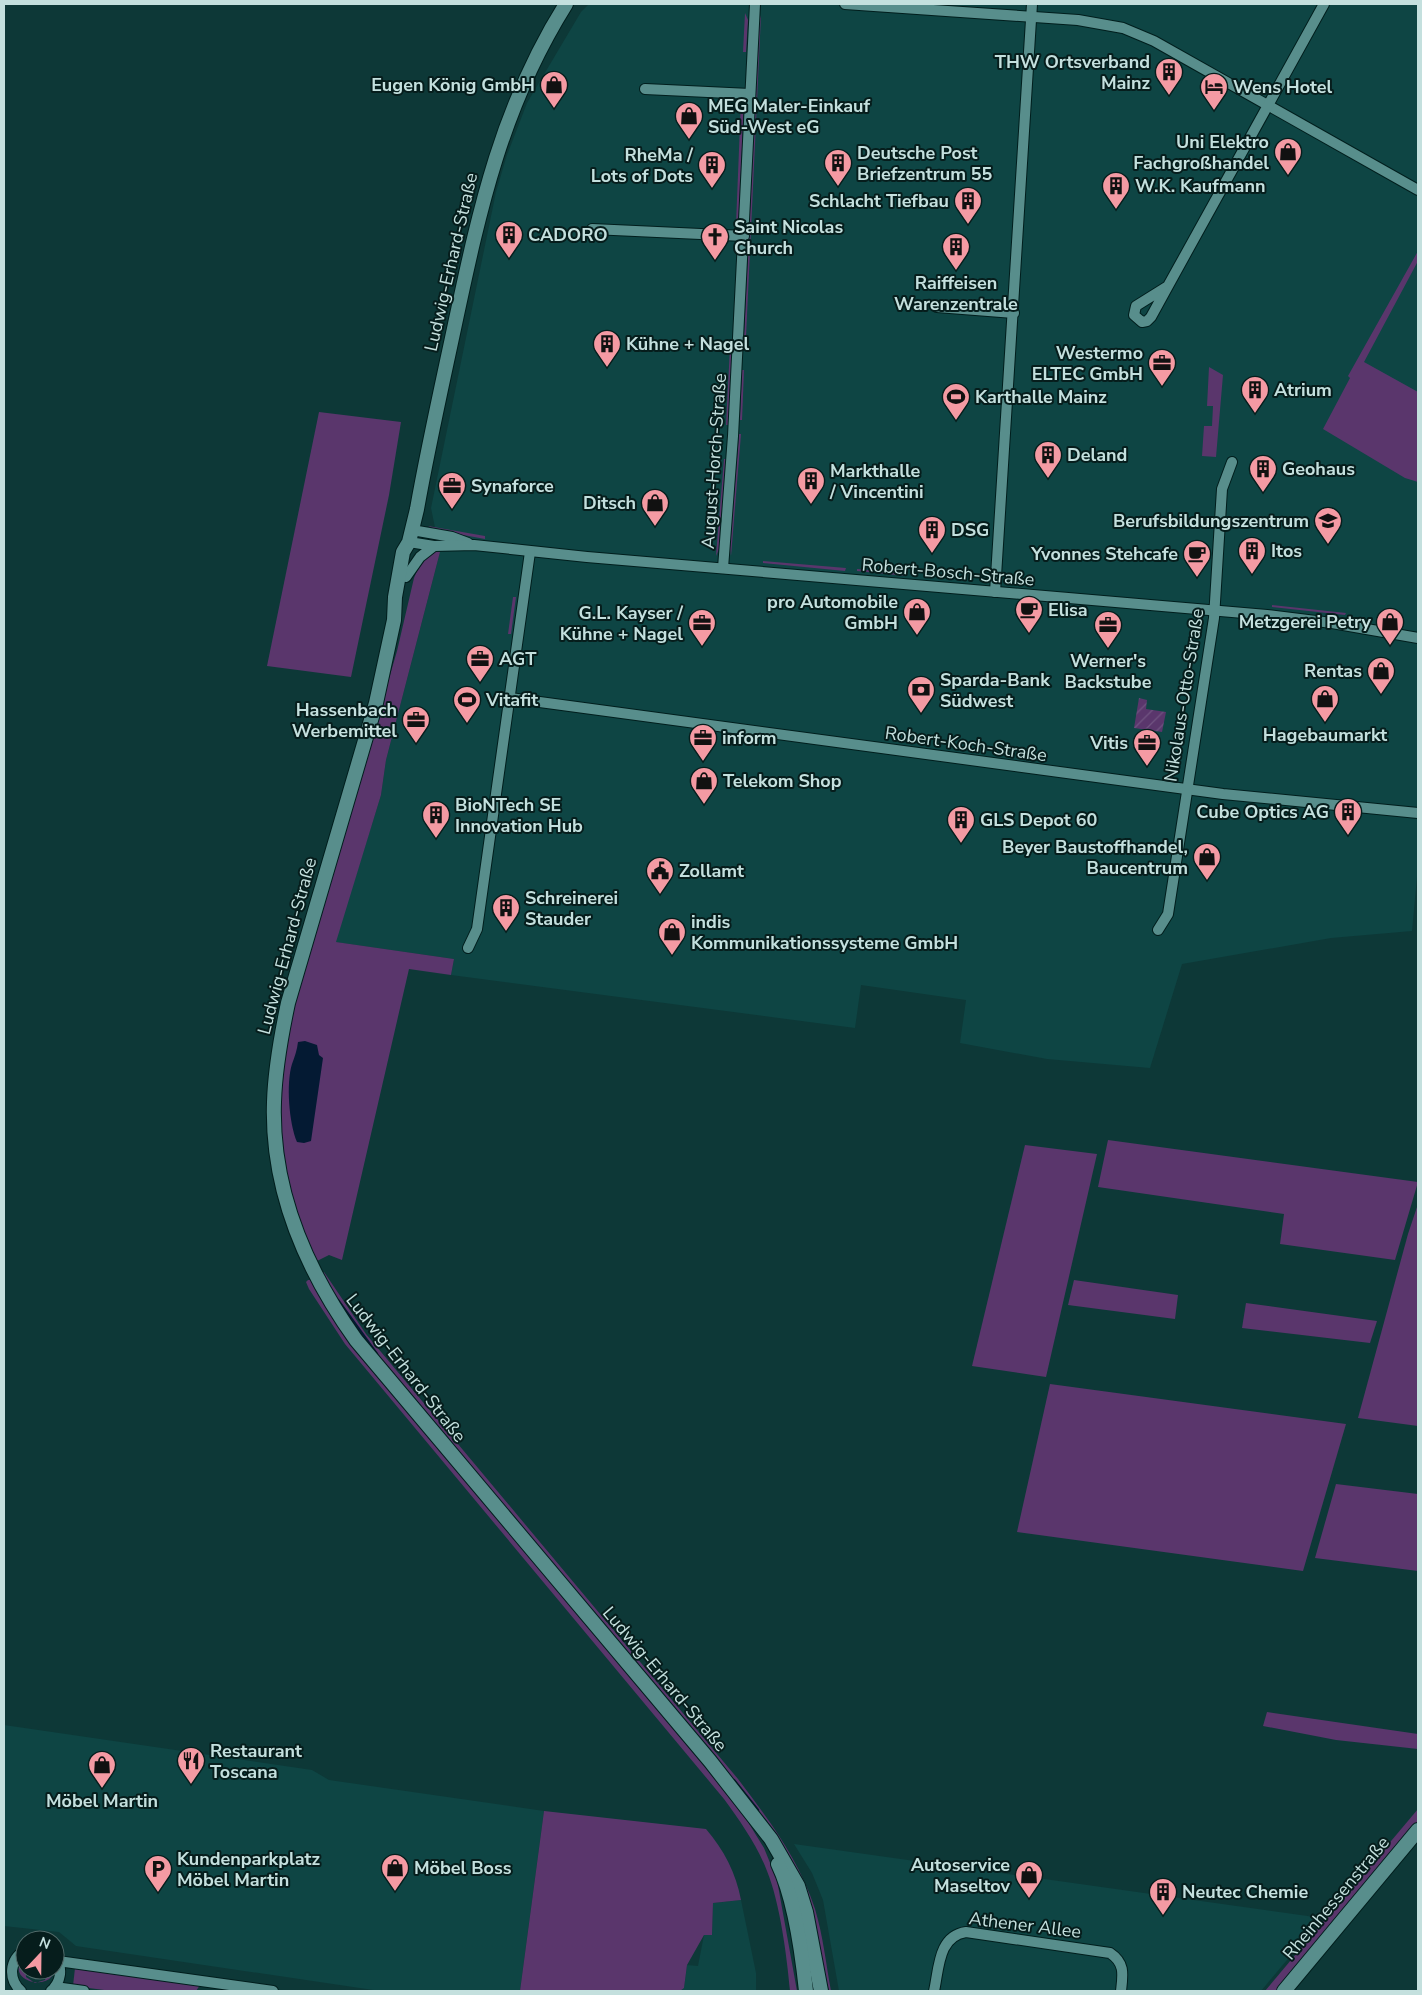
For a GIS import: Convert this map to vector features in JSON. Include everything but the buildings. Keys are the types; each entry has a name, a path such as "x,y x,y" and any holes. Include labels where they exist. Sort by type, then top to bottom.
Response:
{"main road":[{"name":"Ludwig-Erhard-Straße","path":"394,620 395,597 403,552 410,536 472,243 492,168 524,82 566,4"},
{"name":"Ludwig-Erhard-Straße","path":"410,536 411,555 402,600 394,620 376,703 299,965 280,1042 274,1104 276,1139 285,1196 296,1232 327,1297 376,1366 697,1746 754,1817 786,1862 798,1886 811,1932 821,1991"},
{"name":"Ludwig-Erhard-Straße","path":"754,1817 780,1868 788,1890 806,1991"},
{"name":"Rheinhessenstraße","path":"1284,1991 1418,1830"}],"street":[{"name":"August-Horch-Straße","path":"723,568 733,436 755,4"},
{"path":"845,4 908,6 1096,22 1140,34 1418,190"},
{"path":"995,592 1032,4"},
{"path":"1168,286 1324,4"},
{"path":"645,89 750,94"},
{"path":"592,228 744,236"},
{"path":"937,307 1014,313"},
{"name":"Nikolaus-Otto-Straße","path":"1158,930 1168,914 1214,610 1222,489 1232,462"},
{"name":"Robert-Bosch-Straße","path":"410,536 452,537 474,545"},
{"name":"Robert-Bosch-Straße","path":"410,536 434,546 474,545 530,552 1214,610 1332,623 1418,638"},
{"path":"406,576 420,557 434,546"},
{"path":"468,948 478,929 530,552"},
{"name":"Robert-Koch-Straße","path":"510,698 1186,789 1418,813"},
{"name":"Athener Allee","path":"934,1991 943,1949 947,1941 952,1936 966,1932 1110,1953 1121,1963 1124,1971 1121,1991"},
{"path":"65,1959 273,1991"},
{"path":"15,1962 12,1970 13,1981 20,1991"},
{"path":"201,1991 208,1982"},
{"path":"53,1989 84,1991"}],"shaded area":[{"path":"589,4 1418,4 1418,866 1412,931 1331,938 1182,964 1150,1068 1047,1059 960,1043 966,1000 861,985 855,1028 451,975 454,959 335,942 381,795 386,760 440,552 431,508 496,192 507,155 527,103 581,12"},
{"path":"745,13 748,20 746,52 743,52"},
{"path":"761,15 746,337 744,337 759,22"},
{"path":"741,100 744,100 739,216 736,224"},
{"path":"1418,251 1418,261 1364,362 1418,392 1418,482 1405,478 1323,429 1350,378 1348,376"},
{"path":"730,347 733,347 729,425 726,425"},
{"path":"1209,367 1223,375 1216,457 1202,456 1204,426 1212,426 1213,406 1207,406"},
{"path":"742,370 744,370 742,420 740,420"},
{"path":"319,412 401,422 389,495 351,677 267,666"},
{"path":"739,434 741,434 731,556 730,548"},
{"path":"724,459 726,459 719,549 716,556"},
{"path":"428,526 485,536 485,539 436,530"},
{"path":"436,551 440,552 386,760 381,795 336,942 454,959 451,975 409,969 342,1260 329,1255 317,1261 303,1236 294,1210 282,1149 279,1100 286,1032 397,651 414,578 422,559"},
{"path":"763,561 846,568 845,571 763,563"},
{"path":"857,569 907,573 907,576 857,571"},
{"path":"513,597 516,597 511,634 508,634"},
{"path":"1272,605 1346,613 1345,615 1272,607"},
{"path":"1139,698 1147,700 1146,709 1166,712 1162,732 1134,728"},
{"path":"305,1041 317,1045 319,1055 323,1058 311,1141 304,1143 297,1142 294,1134 290,1114 289,1082 298,1042"},
{"path":"1108,1140 1418,1182 1395,1260 1280,1244 1284,1214 1098,1187"},
{"path":"1025,1145 1097,1154 1046,1377 972,1366"},
{"path":"1418,1204 1418,1426 1358,1418 1408,1234"},
{"path":"324,1272 366,1334 738,1779 772,1825 801,1873 815,1909 831,1991 829,1991 827,1984 813,1917 800,1879 780,1841 766,1820 360,1337 320,1275"},
{"path":"312,1280 743,1814 764,1848 777,1880 797,1991 790,1991 782,1930 772,1884 758,1852 736,1816 724,1799 345,1344 309,1289 306,1282"},
{"path":"1074,1280 1178,1295 1175,1319 1068,1305"},
{"path":"1246,1303 1377,1321 1370,1343 1242,1328"},
{"path":"1050,1384 1346,1424 1303,1571 1017,1532"},
{"path":"1336,1484 1418,1494 1418,1571 1315,1558"},
{"path":"1267,1712 1418,1734 1418,1749 1336,1740 1263,1726"},
{"path":"4,1725 312,1770 329,1780 544,1811 520,1991 380,1991 76,1946 65,1937 65,1930 41,1930 4,1926"},
{"path":"1418,1809 1418,1824 1278,1991 1265,1991"},
{"path":"544,1811 706,1829 724,1854 732,1871 741,1900 713,1903 712,1935 704,1935 687,1965 684,1988 680,1991 520,1991"},
{"path":"794,1844 1322,1918 1261,1991 839,1991 823,1900 812,1873"},
{"path":"741,1900 756,1973 756,1991 680,1991 684,1988 687,1965 698,1966 704,1935 712,1935 713,1903"},
{"path":"75,1968 200,1985 196,1991 112,1991 73,1986"}],"waterway":[{"path":"338,1300 377,1354"},
{"path":"734,1780 758,1810"}],"place":[{"name":"THW Ortsverband Mainz","path":"1169,96"},
{"name":"Eugen König GmbH","path":"554,109"},
{"name":"Wens Hotel","path":"1214,111"},
{"name":"MEG Maler-Einkauf Süd-West eG","path":"689,140"},
{"name":"Uni Elektro Fachgroßhandel","path":"1288,176"},
{"name":"Deutsche Post Briefzentrum 55","path":"838,187"},
{"name":"RheMa / Lots of Dots","path":"712,189"},
{"name":"W.K. Kaufmann","path":"1116,210"},
{"name":"Schlacht Tiefbau","path":"968,225"},
{"name":"CADORO","path":"509,259"},
{"name":"Saint Nicolas Church","path":"715,261"},
{"name":"Raiffeisen Warenzentrale","path":"956,271"},
{"name":"Kühne + Nagel","path":"607,368"},
{"name":"Westermo ELTEC GmbH","path":"1162,387"},
{"name":"Atrium","path":"1255,414"},
{"name":"Karthalle Mainz","path":"956,421"},
{"name":"Deland","path":"1048,479"},
{"name":"Geohaus","path":"1263,493"},
{"name":"Markthalle / Vincentini","path":"811,505"},
{"name":"Synaforce","path":"452,510"},
{"name":"Ditsch","path":"655,527"},
{"name":"Berufsbildungszentrum","path":"1328,545"},
{"name":"DSG","path":"932,554"},
{"name":"Itos","path":"1252,575"},
{"name":"Yvonnes Stehcafe","path":"1197,578"},
{"name":"Elisa","path":"1029,634"},
{"name":"pro Automobile GmbH","path":"917,636"},
{"name":"Metzgerei Petry","path":"1390,646"},
{"name":"G.L. Kayser / Kühne + Nagel","path":"702,647"},
{"name":"Werner's Backstube","path":"1108,649"},
{"name":"AGT","path":"480,683"},
{"name":"Rentas","path":"1381,695"},
{"name":"Sparda-Bank Südwest","path":"921,714"},
{"name":"Hagebaumarkt","path":"1325,723"},
{"name":"Vitafit","path":"467,724"},
{"name":"Hassenbach Werbemittel","path":"416,744"},
{"name":"inform","path":"703,762"},
{"name":"Vitis","path":"1147,767"},
{"name":"Telekom Shop","path":"704,805"},
{"name":"Cube Optics AG","path":"1348,836"},
{"name":"BioNTech SE Innovation Hub","path":"436,839"},
{"name":"GLS Depot 60","path":"961,844"},
{"name":"Beyer Baustoffhandel, Baucentrum","path":"1207,881"},
{"name":"Zollamt","path":"660,895"},
{"name":"Schreinerei Stauder","path":"506,932"},
{"name":"indis Kommunikationssysteme GmbH","path":"672,956"},
{"name":"Restaurant Toscana","path":"191,1785"},
{"name":"Möbel Martin","path":"102,1789"},
{"name":"Möbel Boss","path":"395,1892"},
{"name":"Kundenparkplatz Möbel Martin","path":"158,1893"},
{"name":"Autoservice Maseltov","path":"1029,1899"},
{"name":"Neutec Chemie","path":"1163,1916"}]}
